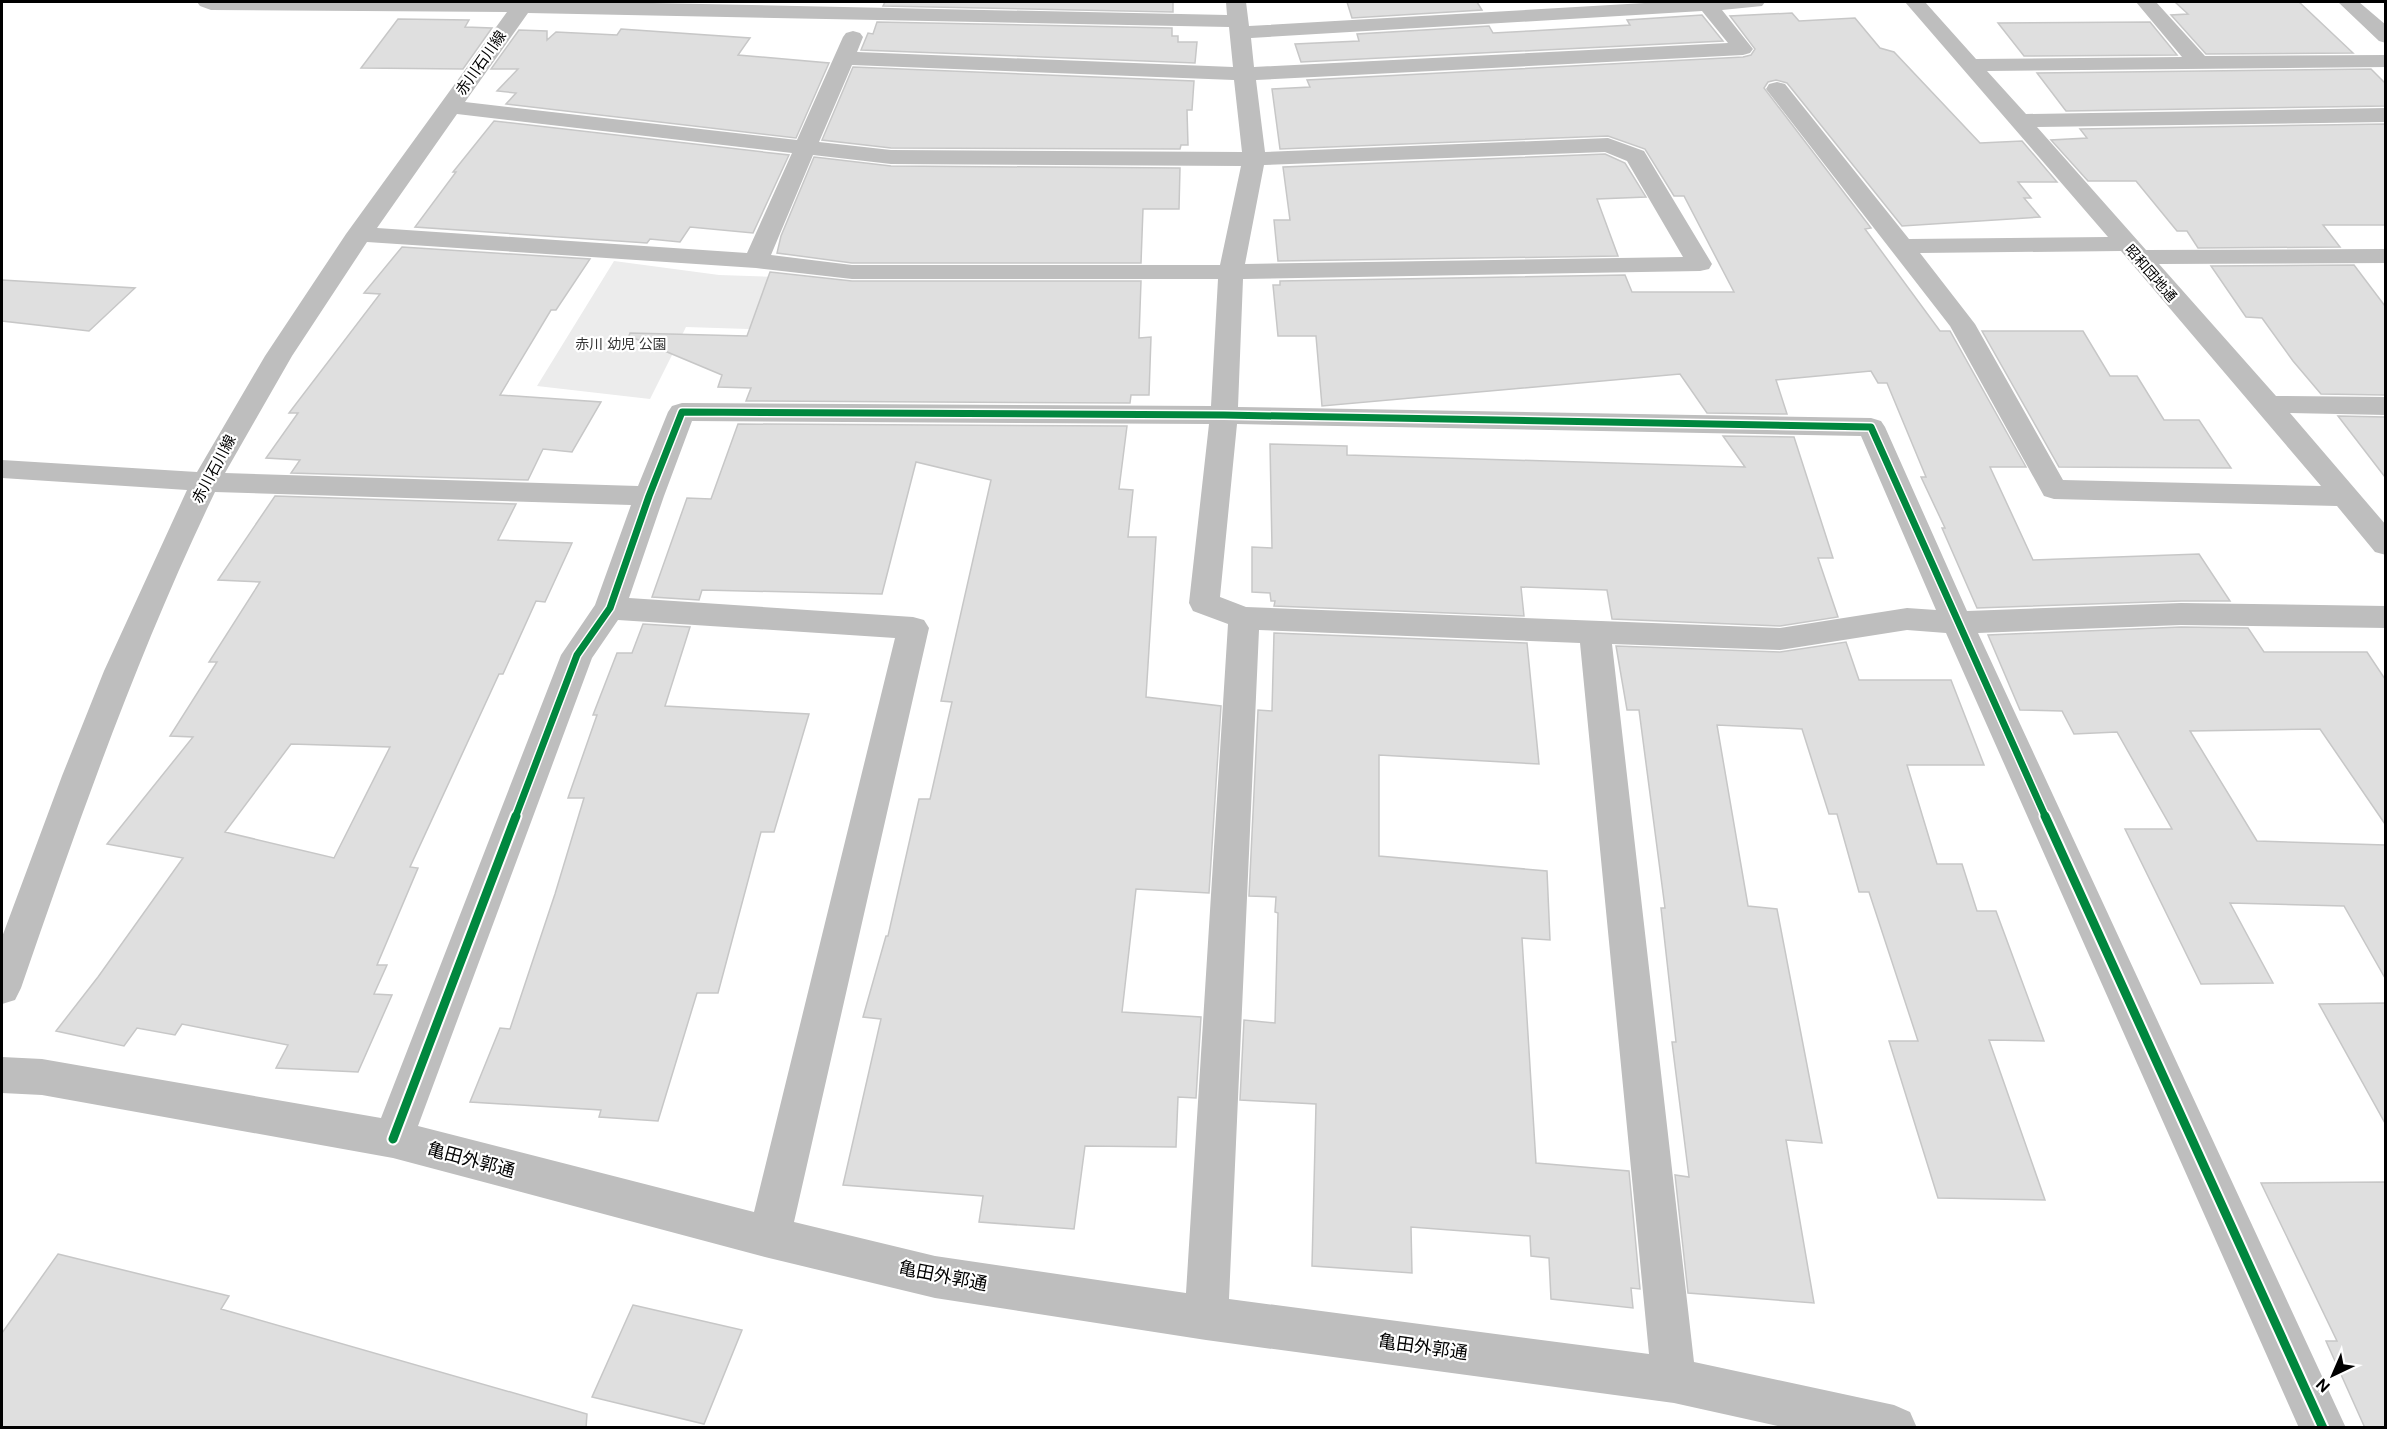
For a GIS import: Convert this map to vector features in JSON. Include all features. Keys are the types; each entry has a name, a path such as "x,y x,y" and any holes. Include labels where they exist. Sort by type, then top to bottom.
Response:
{"street":[{"path":"207,2 211,4 523,3 1237,19 1755,2"},
{"name":"昭和団地通","path":"1915,2 2268,405 2385,545"},
{"path":"2145,2 2198,62"},
{"path":"2348,2 2385,37"},
{"name":"赤川石川線","path":"2,988 72,788 146,610 205,482 293,332 358,234 523,3"},
{"path":"845,58 1244,74 1743,49 1707,4"},
{"path":"756,261 845,58 862,11"},
{"path":"1237,19 1254,159 1231,272 1224,415 1204,603 1244,618 1780,639 1907,619 1957,623 2181,614 2385,617"},
{"path":"1971,65 2385,61"},
{"path":"1777,89 1962,324 2054,489 2348,502 2385,509"},
{"path":"358,234 756,261 852,272 1231,272 1700,264 1636,156 1608,145 1254,159 891,157 804,149 450,106"},
{"path":"2019,121 2385,115"},
{"path":"1902,246 2385,255"},
{"path":"2268,405 2385,406"},
{"path":"393,1139 577,655 610,608 649,496 682,412 1224,415 1871,427 1957,623 2324,1428"},
{"path":"2,469 205,482 649,496"},
{"path":"610,608 913,628 769,1237"},
{"path":"1206,1318 1244,618"},
{"path":"1595,633 1674,1380"},
{"name":"亀田外郭通","path":"2,1075 42,1077 393,1139 769,1237 935,1277 1206,1318 1674,1380 1894,1428"}],"green space":[{"name":"赤川 幼児 公園","path":"614,261 719,275 803,278 782,330 686,327 650,399 537,386"}],"building":[{"path":"885,2 1173,2 1173,12 883,6"},
{"path":"1347,2 1477,2 1482,10 1352,18"},
{"path":"2175,2 2299,2 2353,53 2206,54 2171,15 2188,14"},
{"path":"1792,13 1799,21 1855,18 1880,48 1894,52 1980,143 2022,141 2057,182 2018,182 2031,198 2024,198 2040,217 1902,226 1787,83 1776,80 1768,82 1764,88 1871,228 1865,229 1940,331 1950,331 2026,467 1990,467 2033,560 2199,554 2230,601 1977,608 1942,528 1945,528 1921,477 1926,477 1887,383 1878,383 1871,371 1776,380 1787,414 1707,413 1680,374 1322,406 1316,336 1278,336 1273,285 1280,285 1280,281 1625,275 1632,292 1734,292 1684,196 1674,196 1645,149 1608,136 1280,149 1272,89 1310,87 1307,80 1743,57 1751,55 1755,49 1730,16"},
{"path":"1702,15 1723,41 1301,62 1295,44 1359,41 1357,34 1489,26 1493,33 1530,31 1630,25 1627,20"},
{"path":"398,19 469,20 465,27 492,28 463,69 361,68"},
{"path":"877,22 1172,28 1172,36 1178,36 1178,42 1197,42 1195,63 861,50 868,33 873,34"},
{"path":"2150,22 2177,55 2024,56 1998,23"},
{"path":"621,29 750,38 738,55 829,63 796,138 506,104 516,93 497,91 518,69 491,69 519,30 547,31 547,40 556,32 617,35"},
{"path":"853,67 1194,81 1192,110 1187,110 1188,145 1181,145 1180,149 891,148 822,140"},
{"path":"2371,69 2385,83 2385,106 2066,111 2037,73"},
{"path":"494,121 789,155 753,233 690,227 680,242 650,239 647,243 415,227 456,172 453,172"},
{"path":"2385,124 2385,225 2323,225 2340,247 2198,248 2187,231 2177,231 2136,181 2088,181 2051,140 2087,138 2080,129"},
{"path":"1605,154 1625,163 1646,197 1597,199 1618,256 1278,261 1274,220 1290,220 1283,167"},
{"path":"814,157 891,166 1180,168 1179,209 1143,209 1141,263 852,263 777,253 781,236"},
{"path":"402,247 590,259 556,310 551,310 500,395 601,402 572,452 543,449 528,480 291,473 300,460 266,458 298,413 289,413 380,294 364,293"},
{"path":"2354,265 2385,306 2385,395 2321,394 2293,361 2262,318 2246,317 2211,266"},
{"path":"770,272 852,281 1141,281 1139,338 1151,337 1149,395 1131,395 1130,403 746,401 751,388 718,387 722,375 629,336 630,333 747,336"},
{"path":"2,280 135,288 89,331 2,321"},
{"path":"1982,331 2083,331 2110,376 2137,376 2164,420 2199,420 2231,468 2059,467"},
{"path":"2338,416 2385,417 2385,477"},
{"path":"738,424 1127,426 1119,489 1133,490 1128,537 1156,537 1146,697 1221,706 1209,893 1136,889 1122,1012 1201,1017 1196,1098 1178,1097 1176,1147 1085,1146 1074,1229 979,1222 983,1196 843,1185 881,1019 863,1017 886,936 888,936 919,799 930,799 952,702 941,701 991,480 916,462 882,594 702,590 699,600 652,597 687,498 711,499"},
{"path":"1723,436 1794,437 1833,558 1818,558 1838,617 1780,626 1612,619 1607,590 1521,587 1524,616 1274,606 1275,601 1271,601 1270,593 1252,592 1252,547 1272,548 1270,444 1347,446 1347,455 1745,467"},
{"path":"275,496 516,504 498,540 572,543 545,602 536,601 503,674 499,674 410,867 418,868 377,965 387,965 374,994 392,995 358,1072 276,1068 288,1045 182,1024 175,1035 137,1028 124,1046 56,1031 98,977 183,858 107,844 193,737 170,736 217,662 209,662 260,582 218,580","holes":["291,744 390,747 334,858 225,832"]},
{"path":"643,624 690,627 665,706 809,714 774,832 761,832 718,993 697,993 658,1121 599,1117 601,1110 470,1102 500,1028 510,1029 555,894 584,798 568,798 597,715 593,715 617,653 632,653"},
{"path":"2181,627 2248,628 2264,652 2367,652 2385,679 2385,824 2320,729 2190,731 2257,841 2385,845 2385,978 2344,906 2230,903 2273,983 2201,984 2125,829 2172,829 2117,732 2074,734 2062,711 2020,710 1988,635"},
{"path":"1274,633 1527,643 1539,764 1379,755 1379,856 1547,871 1550,940 1522,938 1536,1163 1629,1171 1640,1289 1631,1288 1633,1308 1551,1299 1549,1258 1531,1256 1530,1236 1411,1227 1412,1273 1312,1266 1316,1104 1240,1100 1244,1020 1275,1023 1278,913 1275,912 1276,897 1249,896 1258,710 1272,711"},
{"path":"1846,642 1859,680 1951,680 1984,765 1907,765 1937,864 1962,864 1977,911 1996,911 2044,1041 1989,1040 2045,1200 1938,1198 1889,1041 1918,1041 1869,892 1859,892 1837,814 1829,814 1802,729 1717,725 1748,906 1777,909 1822,1143 1786,1140 1814,1303 1688,1293 1675,1175 1689,1177 1672,1042 1676,1042 1661,908 1665,908 1639,710 1627,710 1616,646 1780,652"},
{"path":"2385,1003 2385,1123 2319,1004"},
{"path":"2385,1182 2385,1428 2365,1428 2326,1341 2337,1341 2261,1183"},
{"path":"58,1254 229,1296 221,1309 587,1414 586,1428 2,1428 2,1333"},
{"path":"633,1305 742,1330 704,1424 592,1397"}],"cycle path":[{"path":"393,1139 577,655 610,608 649,496 682,412 1224,415 1871,427 1957,623 2323,1428"}]}
